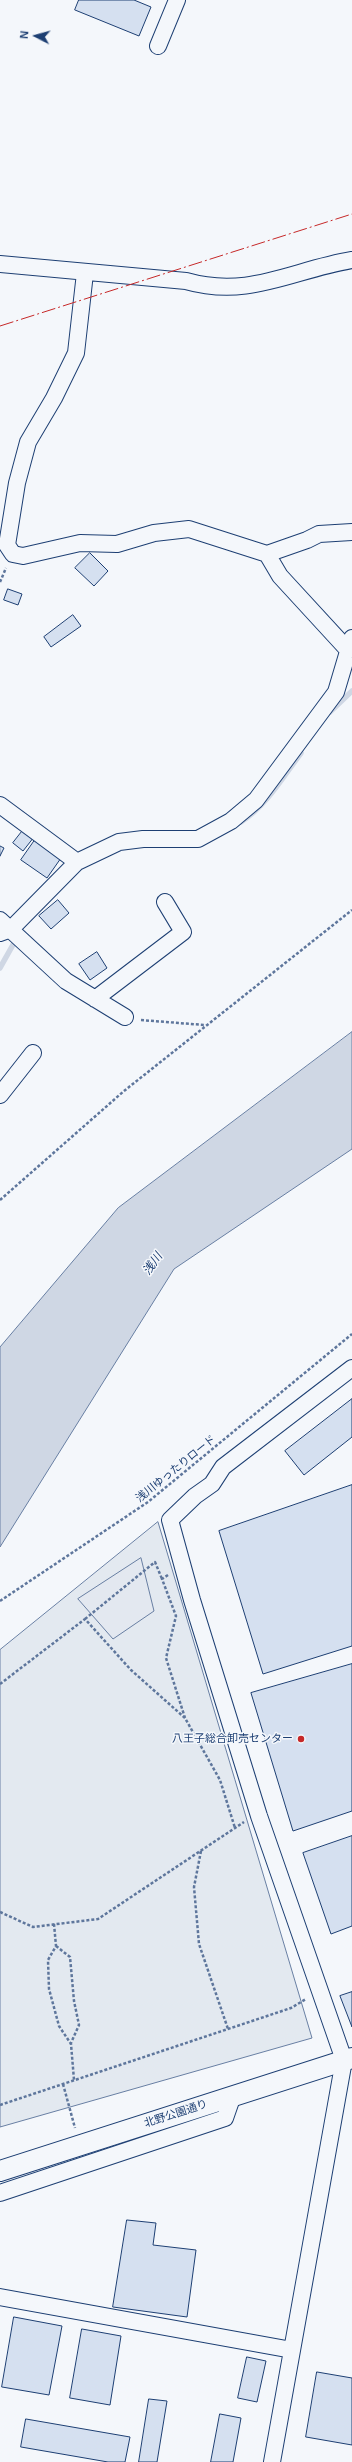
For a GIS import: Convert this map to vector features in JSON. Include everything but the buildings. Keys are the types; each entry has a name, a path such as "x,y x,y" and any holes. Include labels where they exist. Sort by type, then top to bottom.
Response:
{"street":[{"path":"158,46 177,0"},
{"path":"0,264 85,273 186,281 230,288 256,285 352,260"},
{"path":"85,273 76,353 54,398 28,442 17,483 7,545 13,554 23,556 80,543 118,544 154,533 189,529 267,554 307,540 319,534 352,532"},
{"path":"125,1017 66,981 4,928 77,862 119,842 143,839 198,839 231,821 256,800 336,692 350,644 280,576 267,554"},
{"path":"0,805 77,862"},
{"path":"96,999 183,932 165,902"},
{"path":"0,1095 33,1053"},
{"path":"272,2462 348,2059 319,1992 259,1816 183,1568 170,1520 195,1496 212,1484 223,1467 352,1368"},
{"name":"北野公園通り","path":"0,2171 348,2059"},
{"path":"0,2193 224,2118 233,2095"},
{"path":"0,2297 292,2350"}],"path":[{"path":"0,1200 75,1133 204,1025 352,910"},
{"path":"125,1017 136,1020 204,1025"},
{"name":"浅川ゆったりロード","path":"0,1601 148,1502 352,1334"},
{"path":"0,1684 85,1619 155,1562 176,1616 166,1658 186,1718 220,1780 236,1828"},
{"path":"162,1579 183,1568"},
{"path":"85,1619 132,1670 186,1718"},
{"path":"0,1912 33,1927 98,1919 236,1828 259,1816"},
{"path":"202,1850 194,1887 199,1944 228,2029"},
{"path":"54,1924 56,1946 48,1960 49,1989 59,2026 71,2044"},
{"path":"56,1946 70,1958 78,2025 71,2044 74,2080"},
{"path":"0,2105 291,2008 319,1992"},
{"path":"63,2084 81,2145"}],"shaded area":[{"path":"158,1522 312,2038 0,2127 0,1650"},
{"path":"141,1558 154,1611 113,1639 78,1599"}],"water":[{"name":"浅川","path":"352,1032 352,1149 174,1269 0,1547 0,1347 118,1208"}],"waterway":[{"path":"330,712 352,691"},
{"path":"241,822 267,799 301,753"},
{"path":"0,968 14,943"}],"power":[{"path":"0,326 352,214"}],"place":[{"name":"八王子総合卸売センター","path":"301,1739"}]}
